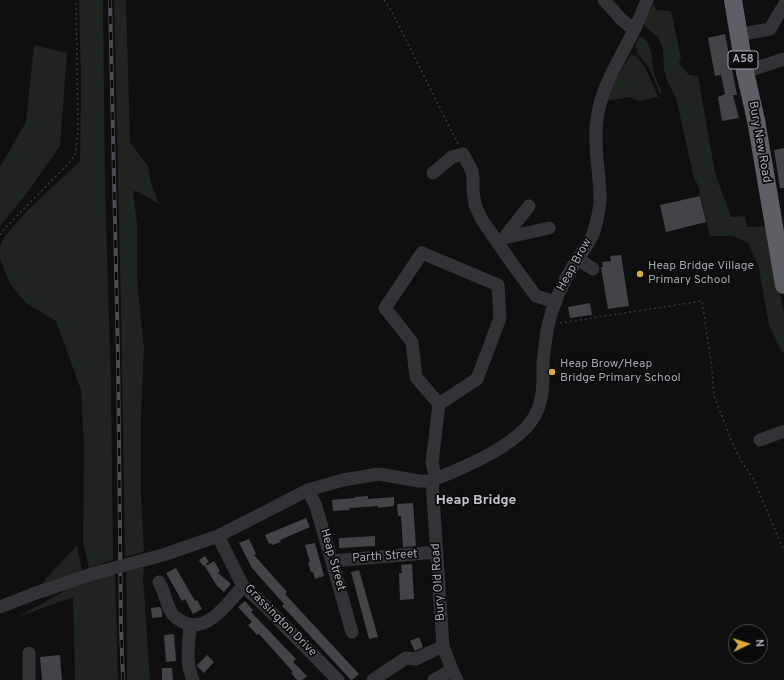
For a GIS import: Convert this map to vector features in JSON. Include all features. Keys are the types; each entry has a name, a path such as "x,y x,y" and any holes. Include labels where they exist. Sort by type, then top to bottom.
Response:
{"highway":[{"name":"Bury New Road","path":"733,0 745,72 756,120 784,285"}],"street":[{"path":"604,0 621,19 634,30"},
{"name":"Heap Brow","path":"434,480 474,462 505,445 523,432 534,416 542,394 543,362 548,325 562,285 588,244 596,226 599,213 600,199 596,120 601,97 647,0"},
{"path":"738,35 770,29 784,5"},
{"path":"745,72 784,59"},
{"path":"433,173 452,157 463,154 469,164 473,178 475,206 482,220 501,241 536,296 556,302"},
{"path":"501,241 529,206"},
{"path":"501,241 549,228"},
{"path":"422,253 498,285 500,318 477,379 440,404 416,377 412,342 384,308 422,253"},
{"path":"578,259 593,270"},
{"name":"Bury Old Road","path":"440,404 432,463 443,646 454,675"},
{"path":"760,440 784,431"},
{"path":"0,607 92,574 163,555 218,536 308,490 343,480 379,474 419,481 434,480"},
{"name":"Heap Street","path":"308,490 316,506 352,632"},
{"name":"Grassington Drive","path":"218,536 244,586 338,680"},
{"name":"Parth Street","path":"332,560 437,552"},
{"path":"159,582 165,594 168,606 174,616 190,625 202,623 217,615 244,586"},
{"path":"190,625 188,667 193,680"},
{"path":"373,680 406,658 416,659 443,646"},
{"path":"29,653 29,680"},
{"path":"434,680 454,675"}],"path":[{"path":"0,235 75,155 78,131 76,0"},
{"path":"384,0 391,10 463,154"},
{"path":"548,325 702,301 712,369 714,396 741,461 754,480 784,551"}],"shaded area":[{"path":"79,0 103,0 105,187 111,382 113,560 89,568 83,541 84,448 81,390 56,321 26,303 10,284 0,259 0,247 5,236 29,209 80,161 81,81"},
{"path":"114,0 126,0 130,142 148,166 151,184 159,204 138,192 133,191 137,223 137,280 144,348 141,414 141,494 144,552 125,557 121,309"},
{"path":"654,3 656,10 671,11 681,58 679,63 689,75 698,76 715,173 731,217 745,216 747,227 764,226 768,230 784,314 784,352 782,353 769,325 758,264 748,243 733,236 710,236 698,185 694,178 676,98 667,81 664,69 663,48 658,37 643,25"},
{"path":"639,37 643,37 647,41 651,50 655,76 662,93 660,94 651,72 636,52 638,49 635,47"},
{"path":"34,45 67,53 60,146 23,198 0,226 0,167 26,122"},
{"path":"631,54 634,56 635,55 645,67 658,97 639,101 630,97 607,101 612,86"},
{"path":"77,545 82,571 41,584"},
{"path":"142,567 144,569 143,577 150,680 127,680 126,570"},
{"path":"115,573 118,680 75,680 73,597 18,617 77,584"}],"building":[{"path":"725,34 737,95 733,95 739,118 722,121 718,97 725,94 721,75 715,76 708,38"},
{"path":"784,148 784,188 780,188 774,150"},
{"path":"700,196 706,222 666,232 660,205"},
{"path":"621,255 629,306 608,309 601,267 603,267 602,262 611,261 610,256"},
{"path":"590,303 592,315 570,318 568,307"},
{"path":"368,496 368,499 394,497 394,506 378,508 378,506 349,508 350,510 333,511 332,500"},
{"path":"413,503 416,546 403,547 401,516 398,516 397,504"},
{"path":"306,518 310,527 280,540 281,542 272,545 271,543 269,544 265,535"},
{"path":"375,536 375,546 339,548 339,538"},
{"path":"249,539 256,554 254,555 287,592 285,594 359,674 352,680 282,606 284,604 252,568 239,543"},
{"path":"315,543 324,576 315,579 308,563 310,562 305,545"},
{"path":"205,556 209,562 206,564 208,565 214,561 220,571 218,573 231,584 224,592 217,586 204,565 203,566 199,560"},
{"path":"412,564 414,599 400,600 399,573 402,573 401,565"},
{"path":"176,568 195,601 197,600 202,609 193,614 185,599 182,601 166,573"},
{"path":"359,570 378,637 369,639 351,572"},
{"path":"245,601 253,610 251,612 296,659 293,662 307,676 302,680 297,680 291,673 293,672 277,654 259,634 257,635 248,625 252,622 238,607"},
{"path":"160,607 162,617 152,618 151,608"},
{"path":"174,634 176,661 166,662 164,635"},
{"path":"419,637 423,647 415,651 410,641"},
{"path":"60,655 62,680 42,680 40,657"},
{"path":"207,655 214,662 204,673 197,665"},
{"path":"162,668 172,668 173,680 162,680"}],"railway":[{"path":"110,0 123,680"}],"place":[{"name":"Heap Bridge Village Primary School","path":"640,274"},
{"name":"Heap Brow/Heap Bridge Primary School","path":"552,372"}],"district":[{"name":"Heap Bridge","path":"476,501"}]}
